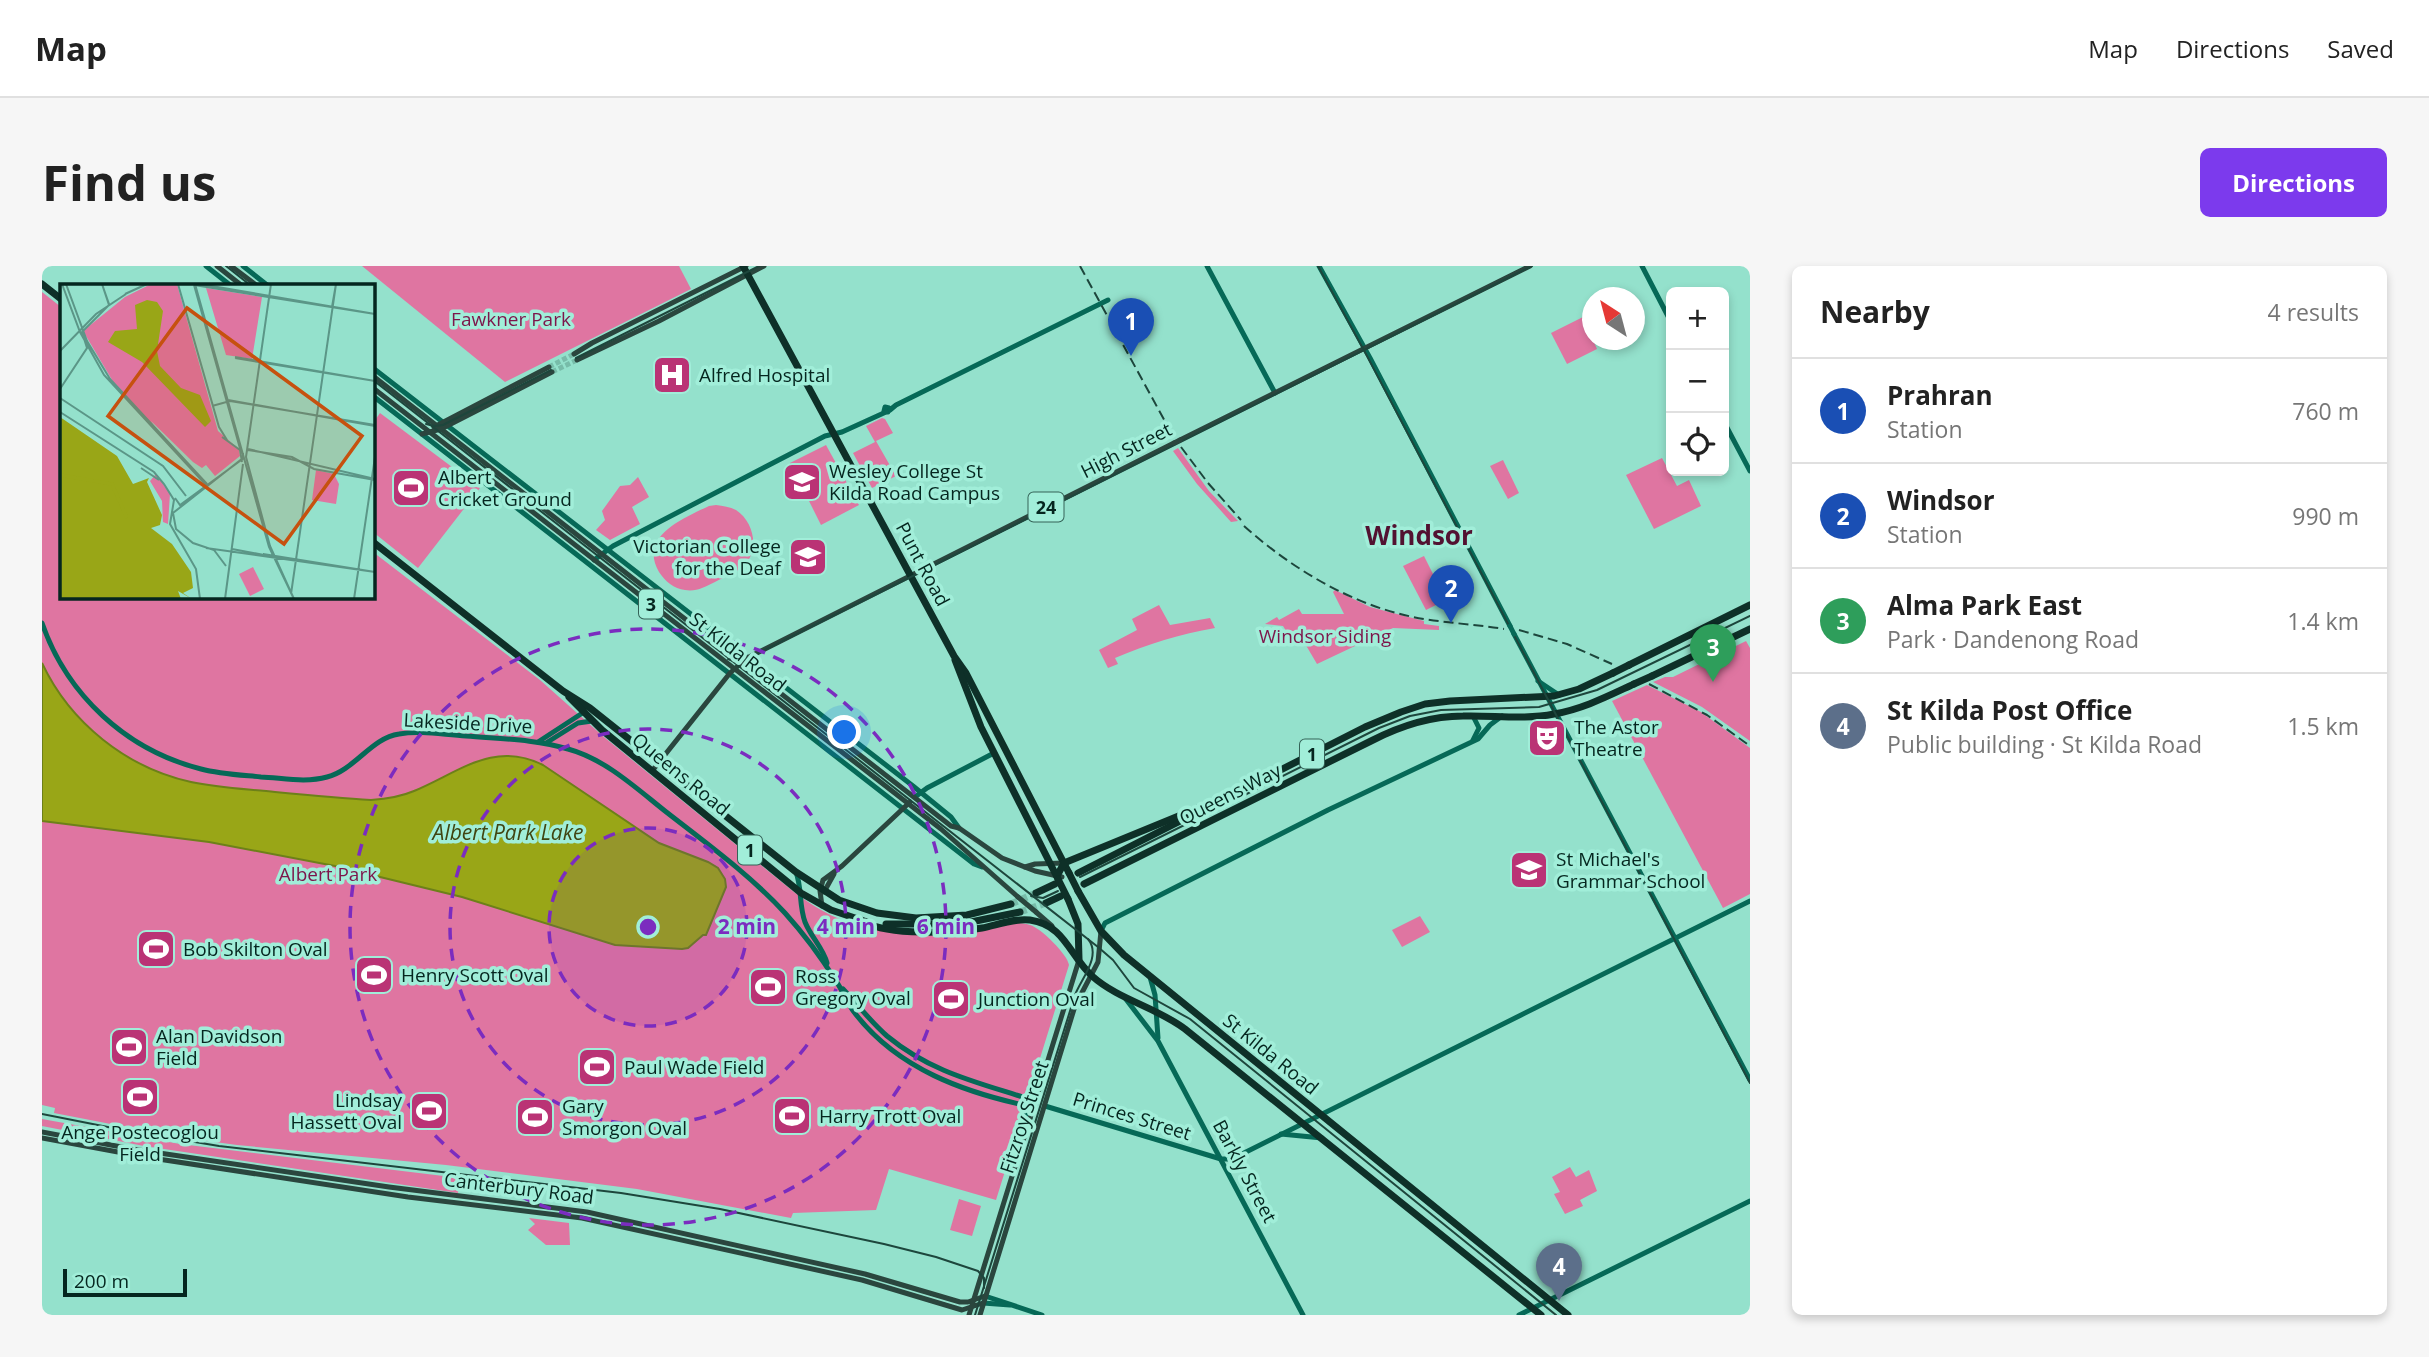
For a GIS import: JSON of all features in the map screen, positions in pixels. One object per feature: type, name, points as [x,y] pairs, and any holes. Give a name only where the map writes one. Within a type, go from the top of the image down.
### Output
[{"type":"highway","name":"Punt Road","points":[[745,268],[954,656],[976,716],[994,754],[1060,878],[1064,897],[1079,927],[1079,960]]},
{"type":"highway","points":[[42,284],[60,298]]},
{"type":"highway","name":"Queens Road","points":[[374,543],[587,711],[822,890],[863,910],[916,918],[967,915],[1011,904]]},
{"type":"highway","name":"1","points":[[1547,697],[1579,689],[1750,606]]},
{"type":"highway","name":"1","points":[[1556,714],[1591,703],[1750,629]]},
{"type":"highway","name":"Punt Road","points":[[954,656],[966,673],[1064,863],[1060,878]]},
{"type":"highway","name":"Queens Way","points":[[1078,873],[1375,722],[1411,708],[1450,701],[1547,697]]},
{"type":"highway","name":"Queens Road","points":[[587,711],[592,721],[652,771],[802,893],[822,906],[865,922],[946,925],[978,922],[1020,912]]},
{"type":"highway","name":"Queens Way","points":[[1084,884],[1391,731],[1432,719],[1556,714]]},
{"type":"highway","points":[[994,754],[1004,748]]},
{"type":"highway","points":[[668,784],[674,777]]},
{"type":"highway","points":[[1036,894],[1060,878],[1064,863],[1187,811],[1224,799]]},
{"type":"highway","name":"Punt Road","points":[[1060,878],[1073,882]]},
{"type":"highway","name":"St Kilda Road","points":[[1073,882],[1101,930],[1118,950],[1568,1315]]},
{"type":"highway","points":[[1046,903],[1064,897]]},
{"type":"highway","points":[[865,922],[899,930],[931,932],[973,929],[1025,920],[1056,930]]},
{"type":"highway","name":"St Kilda Road","points":[[1056,930],[1091,975],[1125,998],[1155,1010],[1185,1029],[1541,1315]]},
{"type":"main road","points":[[217,266],[240,284]]},
{"type":"main road","points":[[232,266],[255,284]]},
{"type":"main road","points":[[745,268],[659,321],[576,357],[592,343],[745,268],[764,266]]},
{"type":"main road","name":"High Street","points":[[735,667],[747,658],[1518,269],[1530,266]]},
{"type":"main road","points":[[655,313],[659,321]]},
{"type":"main road","points":[[422,434],[430,433],[440,425],[551,369],[448,426],[440,425]]},
{"type":"main road","name":"St Kilda Road","points":[[374,377],[604,552],[735,667]]},
{"type":"main road","name":"St Kilda Road","points":[[374,389],[735,667],[918,795],[951,826],[959,828],[996,855],[1060,878]]},
{"type":"main road","name":"24","points":[[652,771],[735,667]]},
{"type":"main road","points":[[839,738],[848,736]]},
{"type":"main road","points":[[822,906],[823,880],[834,874],[918,795]]},
{"type":"main road","points":[[1025,867],[1064,863]]},
{"type":"main road","name":"St Kilda Road","points":[[982,867],[1056,930]]},
{"type":"main road","name":"Fitzroy Street","points":[[980,1315],[1076,1006],[1098,959],[1101,930]]},
{"type":"main road","name":"Fitzroy Street","points":[[970,1312],[1079,960]]},
{"type":"main road","name":"Lakeside Drive","points":[[1034,1104],[1045,1106]]},
{"type":"main road","name":"Canterbury Road","points":[[42,1132],[132,1149],[389,1187],[581,1211],[865,1274],[960,1302],[984,1300]]},
{"type":"main road","name":"Canterbury Road","points":[[42,1138],[145,1157],[425,1199],[582,1217],[862,1280],[970,1312]]},
{"type":"main road","points":[[970,1312],[984,1300]]},
{"type":"street","points":[[206,266],[229,284]]},
{"type":"street","points":[[243,266],[266,284]]},
{"type":"street","points":[[1207,266],[1275,393]]},
{"type":"street","points":[[1319,266],[1750,1080]]},
{"type":"street","points":[[1642,266],[1666,312]]},
{"type":"street","points":[[594,560],[604,552],[795,451],[842,432],[1108,300]]},
{"type":"street","name":"St Kilda Road","points":[[374,369],[440,425]]},
{"type":"street","name":"St Kilda Road","points":[[374,397],[735,667],[974,864],[982,867]]},
{"type":"street","name":"St Kilda Road","points":[[448,426],[523,489]]},
{"type":"street","points":[[1729,431],[1750,471]]},
{"type":"street","name":"St Kilda Road","points":[[604,552],[848,736],[918,795]]},
{"type":"street","name":"Lakeside Drive","points":[[42,623],[51,648],[71,680],[106,720],[150,749],[200,769],[306,780],[334,775],[384,740],[398,734],[415,732],[546,743],[587,756],[611,770],[746,875],[786,914],[829,970],[855,1013],[888,1048],[912,1065],[943,1080],[1020,1104],[1034,1104]]},
{"type":"street","points":[[1538,681],[1559,695]]},
{"type":"street","points":[[538,742],[587,711]]},
{"type":"street","points":[[1473,716],[1479,730],[1473,740]]},
{"type":"street","points":[[1101,930],[1105,923],[1481,737],[1491,724],[1502,716]]},
{"type":"street","points":[[546,743],[578,723],[592,721]]},
{"type":"street","points":[[565,731],[567,748]]},
{"type":"street","points":[[918,795],[994,754]]},
{"type":"street","points":[[796,872],[806,923],[825,956],[829,970]]},
{"type":"street","points":[[1221,1159],[1235,1158],[1750,901]]},
{"type":"street","name":"Barkly Street","points":[[1150,977],[1155,995],[1158,1041]]},
{"type":"street","name":"Lakeside Drive","points":[[838,984],[872,1022],[922,1060],[953,1076],[1034,1104]]},
{"type":"street","name":"Barkly Street","points":[[1125,998],[1158,1041],[1303,1315]]},
{"type":"street","points":[[888,1048],[894,1041]]},
{"type":"street","points":[[1020,1104],[1030,1118]]},
{"type":"street","name":"Princes Street","points":[[1045,1106],[1221,1159]]},
{"type":"street","points":[[1281,1134],[1322,1138]]},
{"type":"street","points":[[1519,1315],[1750,1201]]},
{"type":"street","points":[[984,1300],[1042,1315]]},
{"type":"green space","name":"Fawkner Park","points":[[362,266],[679,266],[691,289],[505,382]]},
{"type":"green space","name":"Albert Park","points":[[42,292],[60,306],[60,598],[374,598],[374,553],[540,680],[604,737],[809,903],[855,925],[880,930],[928,932],[1017,923],[1030,925],[1047,936],[1069,965],[996,1200],[889,1169],[876,1210],[793,1213],[791,1218],[637,1189],[446,1165],[178,1137],[54,1113],[55,1108],[42,1105]]},
{"type":"green space","points":[[1582,318],[1582,350],[1595,350],[1567,364],[1551,333]]},
{"type":"green space","points":[[380,413],[480,488],[418,568],[374,533],[374,422]]},
{"type":"green space","points":[[882,418],[893,433],[876,441],[896,476],[872,488],[853,453],[875,442],[866,426]]},
{"type":"green space","points":[[826,445],[859,505],[821,525],[790,463]]},
{"type":"green space","points":[[1178,448],[1209,491],[1238,521],[1231,522],[1197,484],[1173,451]]},
{"type":"green space","points":[[1662,458],[1666,465],[1666,476],[1672,476],[1677,486],[1689,480],[1701,506],[1654,529],[1626,475]]},
{"type":"green space","points":[[1503,460],[1519,493],[1508,499],[1490,466]]},
{"type":"green space","points":[[638,477],[649,497],[632,507],[640,524],[610,540],[596,530],[605,520],[602,511],[620,486],[630,485]]},
{"type":"green space","points":[[716,505],[736,510],[747,521],[753,542],[751,556],[736,571],[704,587],[697,590],[677,588],[659,572],[654,559],[654,548],[659,538],[677,523]]},
{"type":"green space","points":[[1424,556],[1446,600],[1426,610],[1403,566]]},
{"type":"green space","name":"Windsor Siding","points":[[1335,590],[1370,607],[1439,626],[1439,630],[1393,628],[1317,664],[1297,630],[1288,634],[1283,626],[1265,624],[1299,609],[1302,614],[1344,614],[1333,592]]},
{"type":"green space","points":[[1159,605],[1170,625],[1210,618],[1215,628],[1140,648],[1115,658],[1118,664],[1108,668],[1099,650],[1137,630],[1132,619]]},
{"type":"green space","points":[[1746,641],[1750,648],[1750,741],[1702,707],[1653,682],[1673,677]]},
{"type":"green space","points":[[1647,685],[1701,712],[1750,748],[1750,894],[1723,908],[1612,701]]},
{"type":"green space","points":[[1420,916],[1430,932],[1402,947],[1392,930]]},
{"type":"green space","points":[[42,1119],[180,1144],[460,1178],[458,1193],[144,1146],[42,1126]]},
{"type":"green space","points":[[1570,1167],[1576,1177],[1589,1170],[1597,1191],[1580,1200],[1583,1206],[1565,1214],[1554,1194],[1560,1192],[1552,1177]]},
{"type":"green space","points":[[959,1199],[981,1206],[972,1236],[950,1230]]},
{"type":"green space","points":[[529,1218],[569,1223],[570,1245],[546,1245],[528,1230],[535,1224]]},
{"type":"water","name":"Albert Park Lake","points":[[42,663],[68,705],[103,740],[123,754],[167,775],[222,787],[371,800],[409,793],[461,768],[492,757],[525,758],[543,765],[659,843],[718,868],[725,879],[726,887],[706,935],[688,948],[615,945],[462,897],[335,866],[209,842],[42,821]]},
{"type":"tunnel","points":[[549,367],[574,354]]},
{"type":"tunnel","points":[[552,372],[577,360]]},
{"type":"tunnel","points":[[1011,904],[1036,893]]},
{"type":"tunnel","points":[[1020,912],[1046,903]]},
{"type":"tram line","points":[[226,266],[249,284]]},
{"type":"tram line","points":[[576,358],[759,266]]},
{"type":"tram line","points":[[1318,266],[1750,1083]]},
{"type":"tram line","points":[[728,659],[736,662],[745,660],[1532,266]]},
{"type":"tram line","points":[[426,424],[443,425],[551,370]]},
{"type":"tram line","points":[[374,381],[1098,947],[1113,960],[1134,988],[1190,1019],[1556,1315]]},
{"type":"tram line","points":[[1080,877],[1379,728],[1410,716],[1441,710],[1539,707],[1597,690],[1750,616]]},
{"type":"tram line","points":[[1031,896],[1043,898],[1058,891]]},
{"type":"tram line","points":[[975,1315],[1075,995],[1092,960],[1092,946],[1088,939]]},
{"type":"tram line","points":[[42,1114],[219,1146],[621,1193],[720,1209],[936,1257],[978,1271],[984,1278],[984,1288]]},
{"type":"railway","points":[[1080,266],[1173,436]]},
{"type":"railway","points":[[1181,447],[1241,520]]},
{"type":"railway","points":[[1244,526],[1281,556],[1344,594],[1413,617],[1504,629]]},
{"type":"railway","points":[[1519,630],[1567,644],[1612,664]]},
{"type":"railway","points":[[1649,684],[1707,715],[1750,746]]},
{"type":"place","name":"Prahran","points":[[1131,356]]},
{"type":"place","name":"Alfred Hospital","points":[[672,375]]},
{"type":"place","name":"Wesley College St Kilda Road Campus","points":[[802,482]]},
{"type":"place","name":"Albert Cricket Ground","points":[[411,488]]},
{"type":"place","name":"Victorian College for the Deaf","points":[[808,557]]},
{"type":"place","name":"Windsor","points":[[1451,623]]},
{"type":"place","name":"Alma Park East","points":[[1713,682]]},
{"type":"place","name":"The Astor Theatre","points":[[1547,738]]},
{"type":"place","name":"St Michael's Grammar School","points":[[1529,870]]},
{"type":"place","name":"Bob Skilton Oval","points":[[156,949]]},
{"type":"place","name":"Henry Scott Oval","points":[[374,975]]},
{"type":"place","name":"Ross Gregory Oval","points":[[768,987]]},
{"type":"place","name":"Junction Oval","points":[[951,999]]},
{"type":"place","name":"Alan Davidson Field","points":[[129,1047]]},
{"type":"place","name":"Paul Wade Field","points":[[597,1067]]},
{"type":"place","name":"Ange Postecoglou Field","points":[[140,1097]]},
{"type":"place","name":"Lindsay Hassett Oval","points":[[429,1111]]},
{"type":"place","name":"Harry Trott Oval","points":[[792,1116]]},
{"type":"place","name":"Gary Smorgon Oval","points":[[535,1117]]},
{"type":"place","name":"St Kilda Post Office","points":[[1559,1301]]},
{"type":"district","name":"Windsor","points":[[1419,535]]}]
